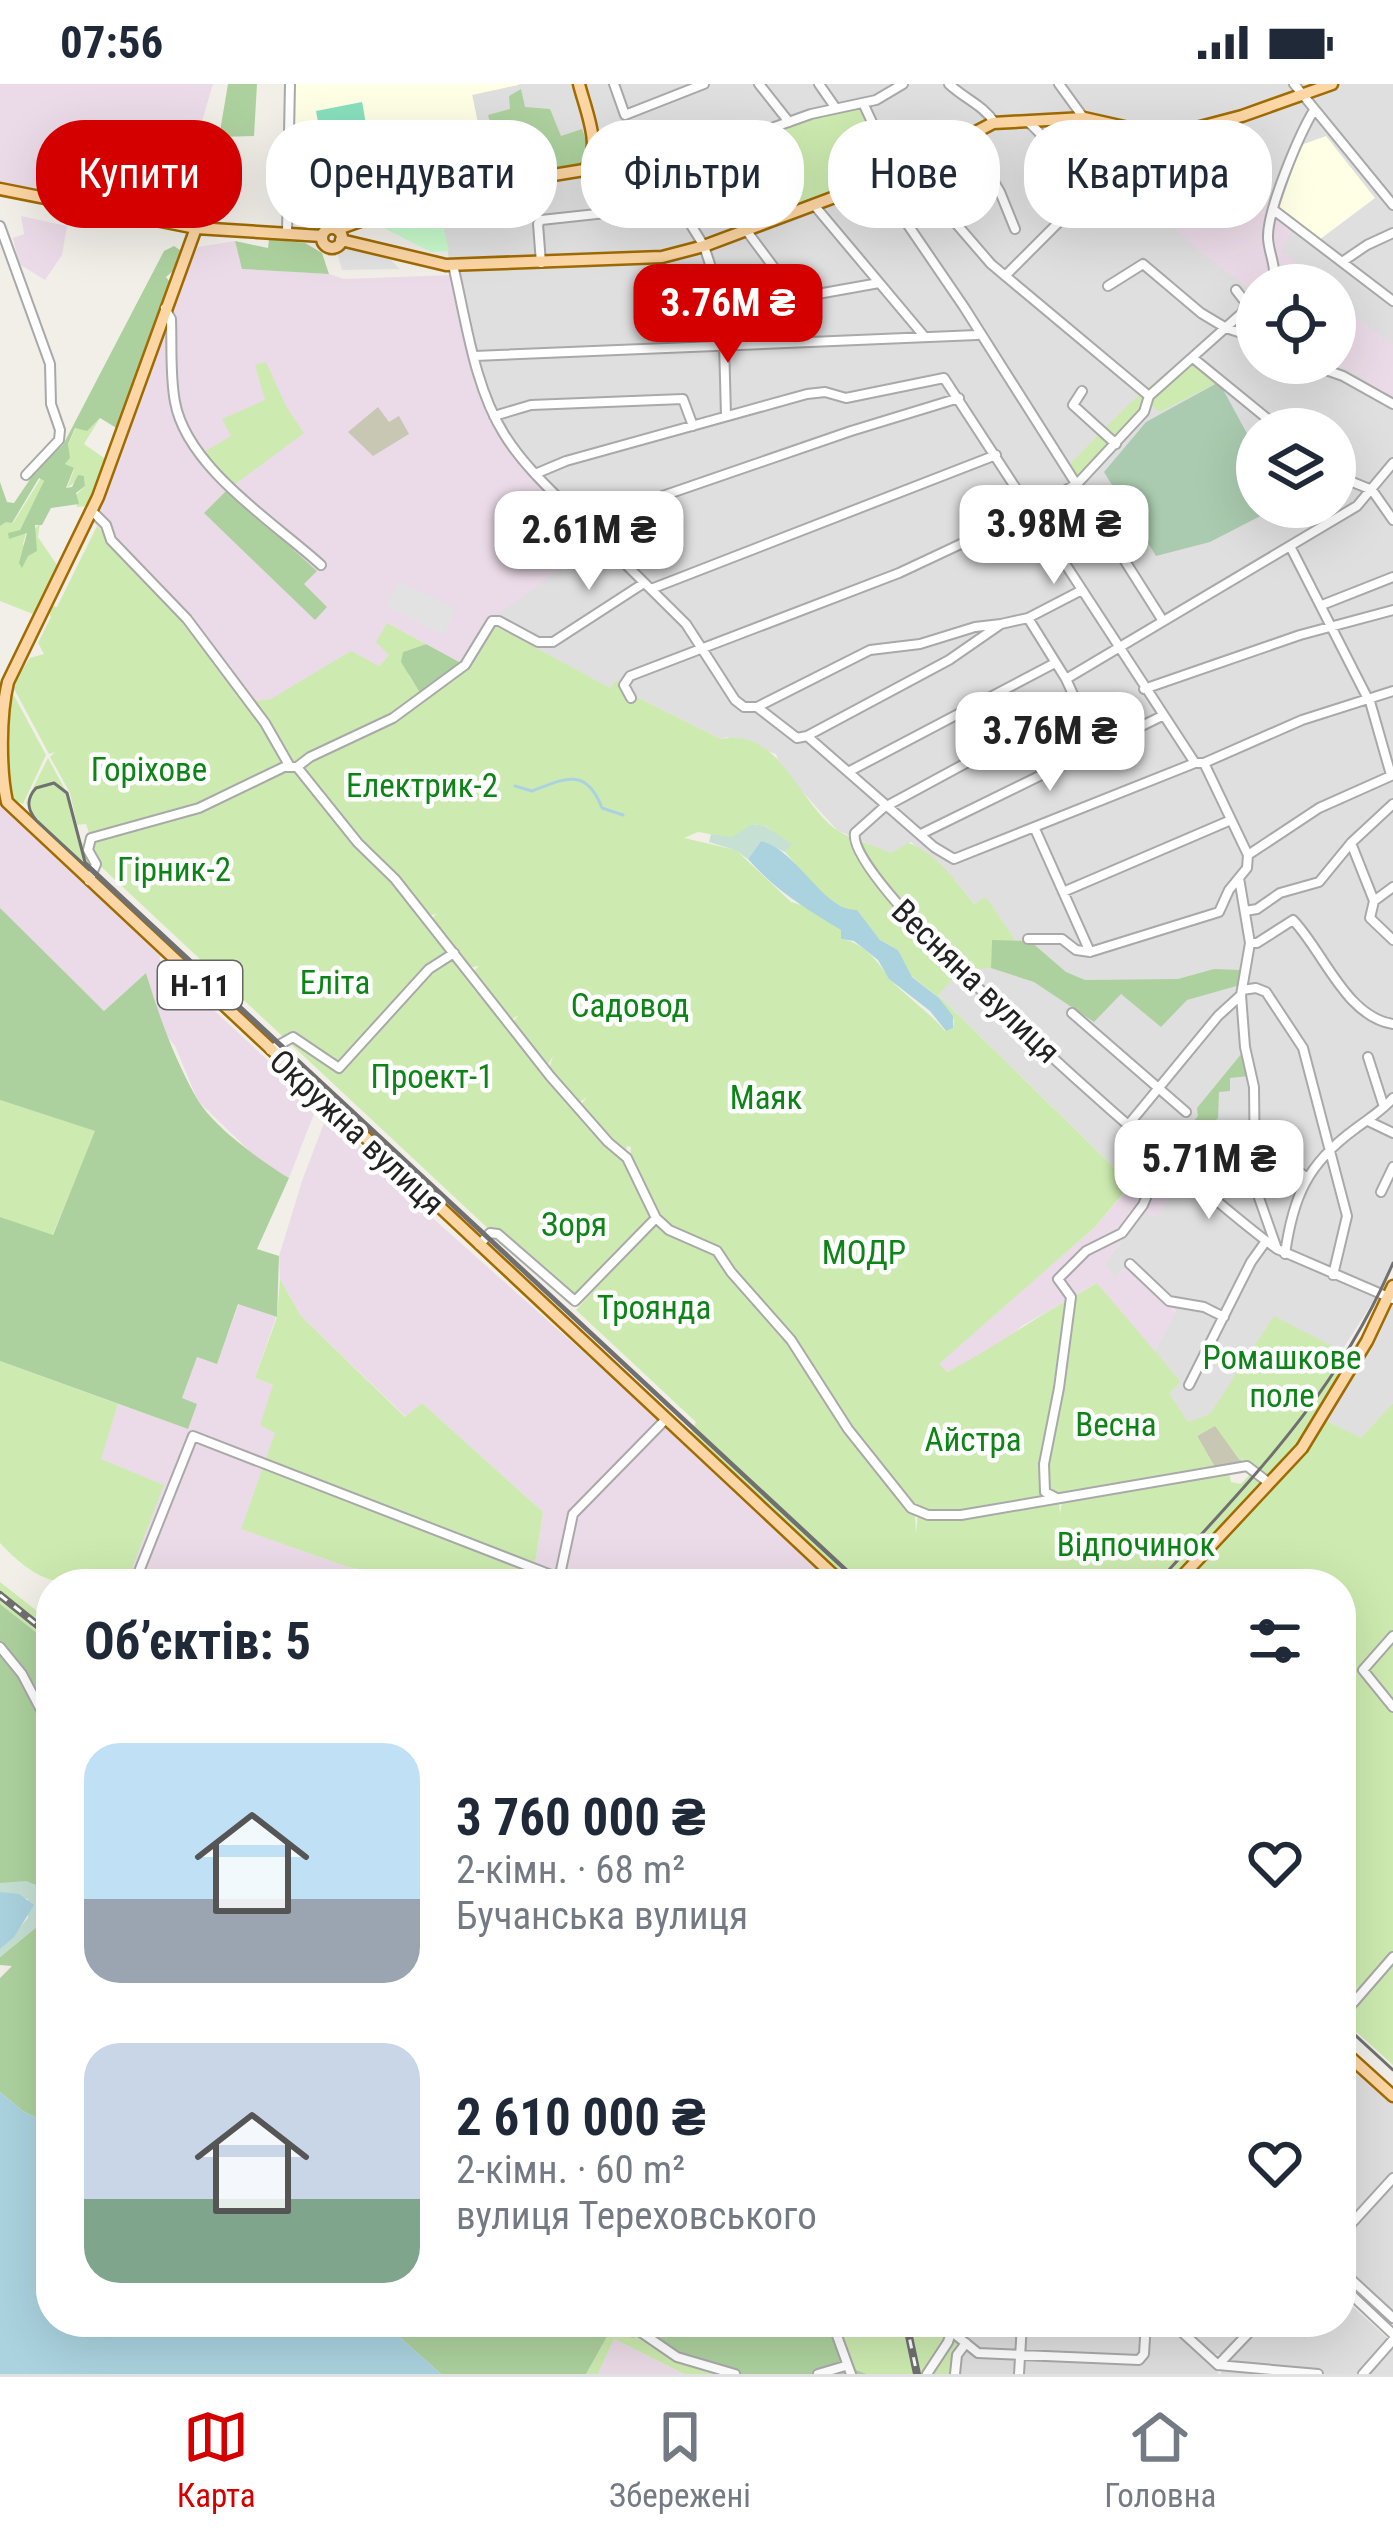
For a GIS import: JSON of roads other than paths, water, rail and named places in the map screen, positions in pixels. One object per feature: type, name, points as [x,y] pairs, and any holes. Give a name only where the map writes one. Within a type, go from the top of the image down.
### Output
[{"type":"main road","points":[[579,84],[588,120]]},
{"type":"main road","points":[[1221,120],[1298,90],[1332,84]]},
{"type":"main road","points":[[1000,122],[1095,120]]},
{"type":"main road","points":[[339,235],[436,194],[581,171]]},
{"type":"main road","points":[[0,189],[36,196]]},
{"type":"main road","points":[[196,228],[322,236],[328,228],[453,266],[541,263],[662,256],[704,246],[828,200]]},
{"type":"main road","name":"Окружна вулиця","points":[[196,228],[92,510],[8,682],[1,766],[7,802],[828,1569]]},
{"type":"main road","points":[[1189,1569],[1270,1484],[1323,1419],[1391,1294]]},
{"type":"main road","points":[[1356,2063],[1393,2096]]},
{"type":"street","points":[[287,233],[290,84]]},
{"type":"street","points":[[614,84],[625,116],[704,84]]},
{"type":"street","points":[[758,84],[788,120]]},
{"type":"street","points":[[819,84],[836,108]]},
{"type":"street","points":[[797,120],[863,104],[904,84]]},
{"type":"street","points":[[950,84],[993,120]]},
{"type":"street","points":[[1058,84],[1084,118]]},
{"type":"street","points":[[1298,90],[1393,205]]},
{"type":"street","points":[[863,104],[871,120]]},
{"type":"street","points":[[1274,264],[1268,238],[1281,183],[1314,110]]},
{"type":"street","points":[[1000,192],[1015,229]]},
{"type":"street","points":[[814,205],[925,336]]},
{"type":"street","points":[[1275,212],[1393,301]]},
{"type":"street","points":[[541,263],[541,220],[581,216]]},
{"type":"street","points":[[0,226],[50,364],[50,404],[60,430],[58,440],[26,475]]},
{"type":"street","points":[[693,228],[723,304],[725,416]]},
{"type":"street","points":[[909,228],[1163,621]]},
{"type":"street","points":[[958,228],[1005,276],[1150,396]]},
{"type":"street","points":[[1005,276],[1053,228]]},
{"type":"street","points":[[746,230],[781,277]]},
{"type":"street","points":[[1342,262],[1366,244],[1393,233]]},
{"type":"street","points":[[1108,286],[1143,264],[1201,313],[1236,331]]},
{"type":"street","points":[[453,266],[475,356],[505,437],[535,474],[686,624],[735,700],[744,706],[757,707],[870,650],[920,644],[975,627],[1028,619],[1082,590]]},
{"type":"street","points":[[812,295],[879,283]]},
{"type":"street","points":[[164,308],[171,319],[175,405],[181,422],[230,488],[321,565]]},
{"type":"street","points":[[631,698],[624,687],[630,676],[899,573],[1033,510],[1078,483],[1144,412],[1150,396],[1236,317]]},
{"type":"street","points":[[475,356],[979,334]]},
{"type":"street","points":[[1193,358],[1254,408]]},
{"type":"street","points":[[535,474],[554,464],[815,392],[846,398],[942,377],[1033,510],[1144,689],[1199,763],[1248,855],[1249,864],[1216,914],[1090,952],[1076,950],[1062,939],[1028,939]]},
{"type":"street","points":[[1356,383],[1393,404]]},
{"type":"street","points":[[1082,392],[1073,405],[1116,444]]},
{"type":"street","points":[[584,523],[851,430],[959,398]]},
{"type":"street","points":[[494,416],[531,405],[683,399],[693,426]]},
{"type":"street","points":[[89,881],[96,864],[88,850],[91,838],[199,808],[393,718],[465,665],[494,620],[538,642],[559,640],[647,586],[996,455]]},
{"type":"street","points":[[1066,679],[1292,548],[1360,503],[1393,463]]},
{"type":"street","points":[[1356,484],[1372,490],[1393,520]]},
{"type":"street","points":[[92,510],[106,525],[111,540],[187,619],[293,766],[454,953],[561,1089],[627,1157],[656,1218],[669,1230],[717,1251],[791,1340],[848,1429],[911,1508],[928,1515],[962,1515],[1247,1466],[1270,1484]]},
{"type":"street","points":[[1248,855],[1319,808],[1392,775],[1368,698],[1292,548]]},
{"type":"street","points":[[1322,605],[1393,577]]},
{"type":"street","points":[[1144,689],[1300,635],[1393,610]]},
{"type":"street","points":[[889,806],[1070,710],[1077,700],[1028,619]]},
{"type":"street","points":[[757,707],[797,738],[807,736],[949,661],[1001,624]]},
{"type":"street","points":[[848,772],[1055,663]]},
{"type":"street","points":[[807,736],[954,859],[1302,720],[1393,691]]},
{"type":"street","points":[[921,834],[1162,716]]},
{"type":"street","points":[[1245,911],[1257,909],[1280,893],[1315,884],[1393,804]]},
{"type":"street","name":"Весняна вулиця","points":[[889,806],[852,839],[862,861],[890,899],[1050,1055],[1266,1241],[1333,1275],[1391,1294]]},
{"type":"street","points":[[1063,892],[1231,820]]},
{"type":"street","points":[[1035,829],[1090,952]]},
{"type":"street","points":[[1351,843],[1374,901],[1370,918],[1393,940]]},
{"type":"street","points":[[1239,878],[1250,943],[1242,993],[1254,1087],[1257,1192],[1281,1251]]},
{"type":"street","points":[[1374,901],[1393,887]]},
{"type":"street","points":[[1250,943],[1293,920],[1353,1000],[1393,1024]]},
{"type":"street","points":[[270,1051],[293,1036],[339,1068],[429,969],[454,953]]},
{"type":"street","points":[[1129,1124],[1217,1016],[1242,993],[1256,988],[1266,992],[1300,1041],[1347,1216],[1333,1275]]},
{"type":"street","points":[[1072,1013],[1186,1112]]},
{"type":"street","points":[[1368,1057],[1384,1108]]},
{"type":"street","points":[[1281,1251],[1306,1177],[1328,1152],[1393,1098]]},
{"type":"street","points":[[1367,1121],[1393,1133]]},
{"type":"street","points":[[1279,1144],[1288,1143],[1290,1165],[1306,1177]]},
{"type":"street","points":[[1056,1498],[1046,1492],[1044,1464],[1071,1297],[1058,1279],[1086,1251],[1122,1233],[1168,1159]]},
{"type":"street","points":[[1209,1194],[1244,1165],[1255,1164]]},
{"type":"street","points":[[1381,1192],[1393,1166]]},
{"type":"street","points":[[479,1245],[490,1233],[498,1234],[575,1300],[656,1218]]},
{"type":"street","points":[[1189,1385],[1266,1241]]},
{"type":"street","points":[[1130,1264],[1169,1300],[1204,1307],[1224,1317]]},
{"type":"street","points":[[562,1569],[573,1514],[666,1419]]},
{"type":"street","points":[[140,1569],[193,1436],[529,1569]]},
{"type":"street","points":[[1392,1640],[1364,1670],[1393,1707]]},
{"type":"street","points":[[0,1647],[36,1701]]},
{"type":"street","points":[[1356,2000],[1393,1958]]},
{"type":"street","points":[[1356,2218],[1393,2177]]},
{"type":"street","points":[[1356,2284],[1393,2318]]},
{"type":"street","points":[[1356,2300],[1393,2337],[1363,2374]]},
{"type":"street","points":[[648,2337],[677,2357],[735,2374]]},
{"type":"street","points":[[818,2374],[848,2370],[837,2337]]},
{"type":"street","points":[[927,2374],[947,2337]]},
{"type":"street","points":[[958,2337],[963,2347],[978,2354],[1138,2360],[1144,2354],[1145,2337]]},
{"type":"street","points":[[1019,2374],[1022,2337]]},
{"type":"street","points":[[1186,2337],[1218,2370],[1318,2374]]},
{"type":"street","points":[[1218,2370],[1246,2337]]},
{"type":"street","points":[[955,2374],[963,2347]]},
{"type":"water","points":[[761,841],[787,856],[833,901],[857,910],[880,940],[898,950],[912,977],[939,998],[953,1016],[953,1028],[946,1031],[930,1011],[889,979],[878,960],[854,941],[841,939],[841,930],[758,870],[748,859]]},
{"type":"water","points":[[0,1892],[19,1894],[34,1905],[14,1937],[0,1949]]},
{"type":"water","points":[[0,2092],[36,2118],[36,2337],[400,2337],[441,2374],[0,2374]]},
{"type":"waterway","points":[[515,786],[532,791],[564,780],[581,781],[602,808],[623,815]]},
{"type":"tram line","points":[[844,1569],[36,820],[29,804],[36,788],[54,783],[67,793],[85,862],[846,1569]]},
{"type":"tram line","points":[[1170,1569],[1318,1396],[1393,1263]]},
{"type":"tram line","points":[[1356,2036],[1393,2070]]},
{"type":"railway","points":[[0,1595],[36,1624]]},
{"type":"railway","points":[[909,2337],[917,2374]]},
{"type":"park label","name":"Горіхове","points":[[149,769]]},
{"type":"park label","name":"Електрик-2","points":[[422,785]]},
{"type":"park label","name":"Гірник-2","points":[[174,869]]},
{"type":"park label","name":"Еліта","points":[[335,982]]},
{"type":"park label","name":"Садовод","points":[[630,1005]]},
{"type":"park label","name":"Проект-1","points":[[432,1076]]},
{"type":"park label","name":"Маяк","points":[[766,1097]]},
{"type":"park label","name":"Зоря","points":[[574,1224]]},
{"type":"park label","name":"МОДР","points":[[864,1252]]},
{"type":"park label","name":"Троянда","points":[[654,1307]]},
{"type":"park label","name":"Ромашкове поле","points":[[1282,1376]]},
{"type":"park label","name":"Весна","points":[[1116,1424]]},
{"type":"park label","name":"Айстра","points":[[973,1439]]},
{"type":"park label","name":"Відпочинок","points":[[1136,1544]]}]
